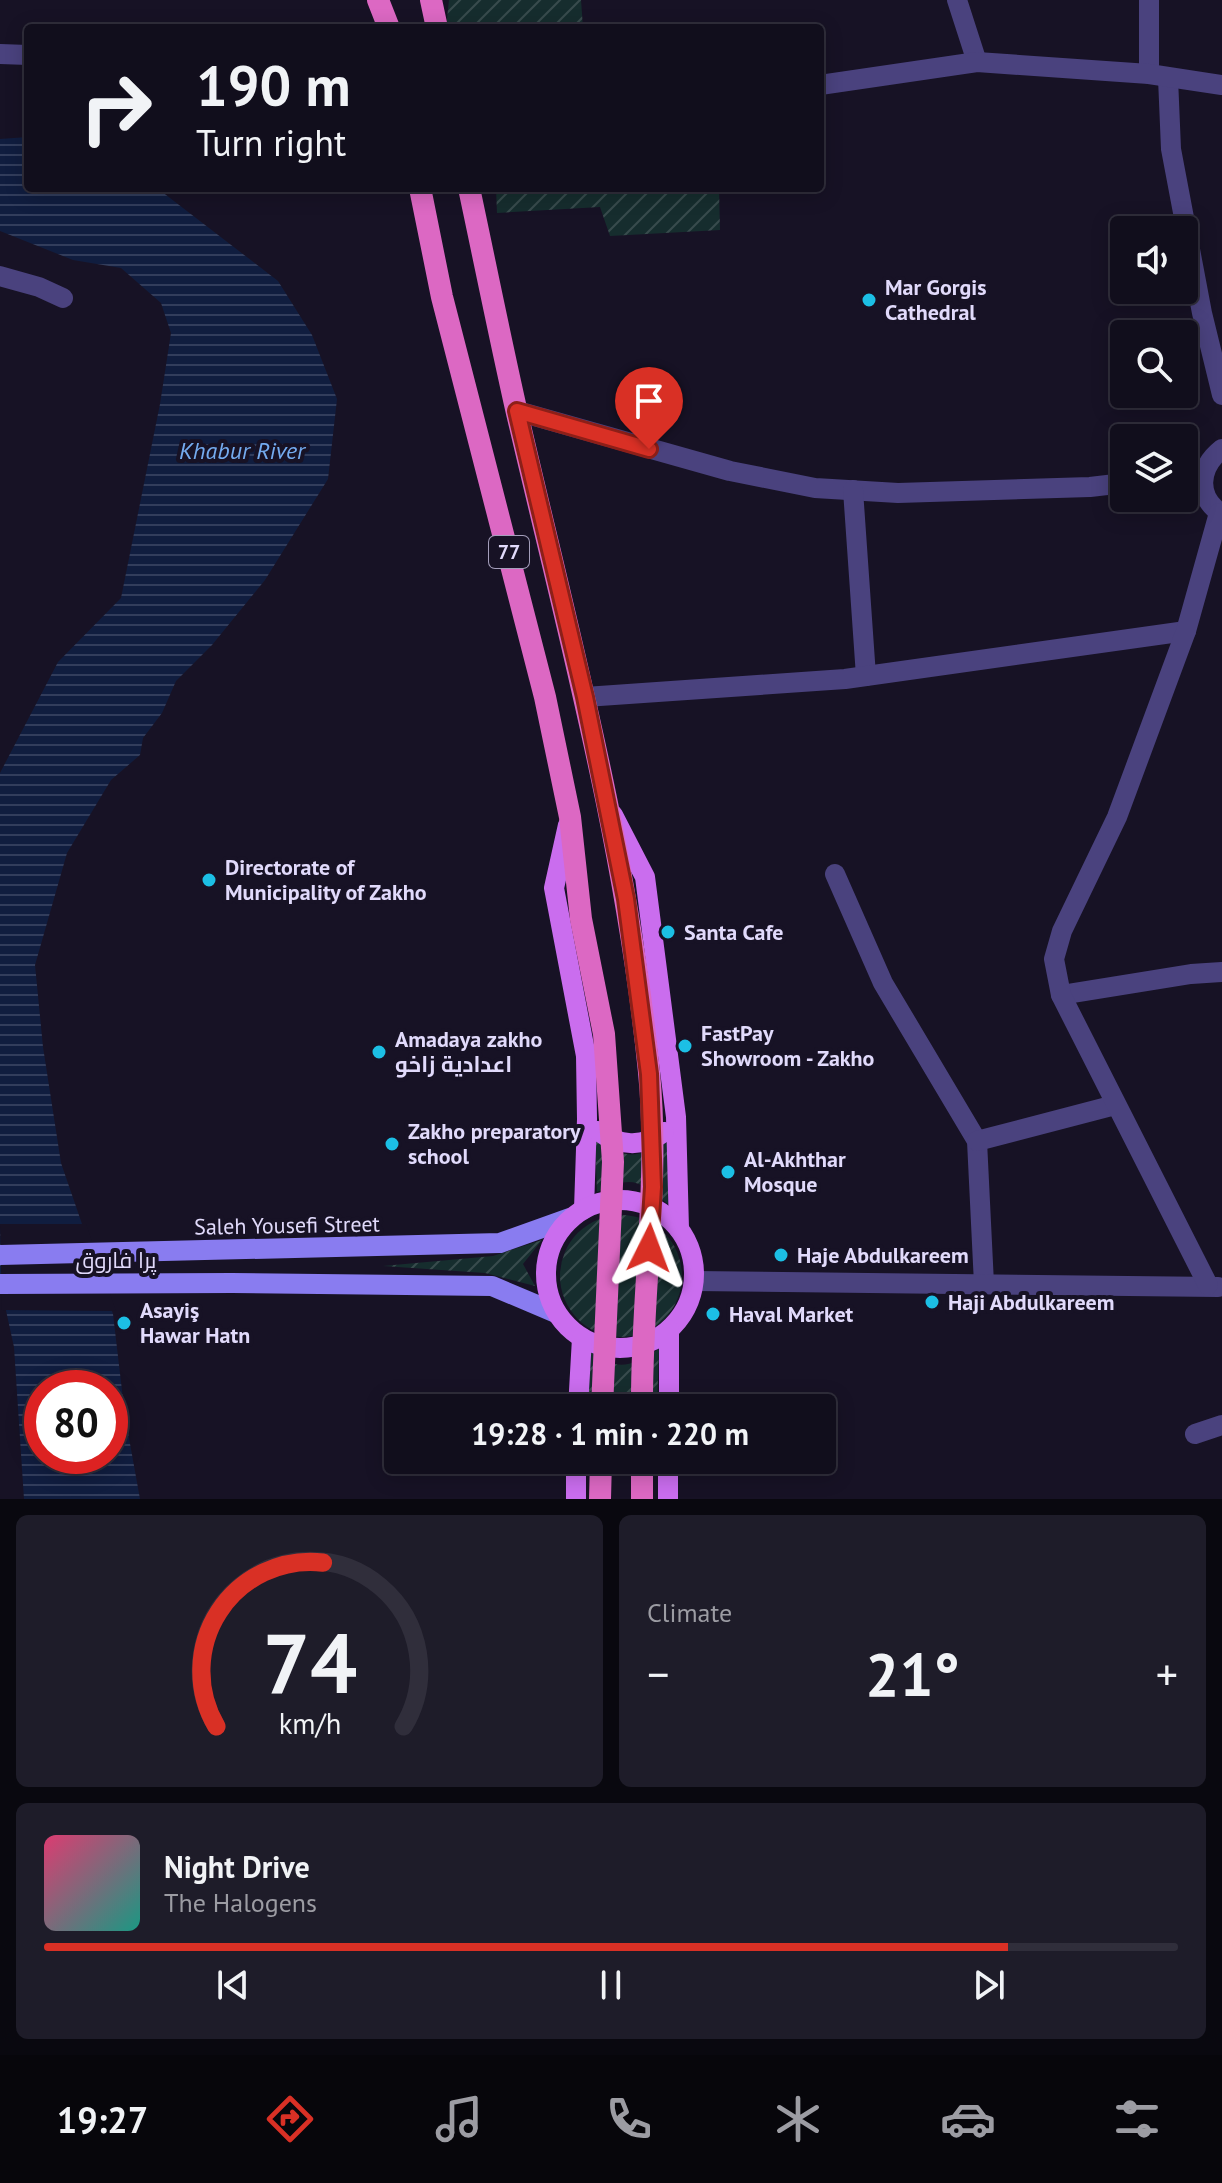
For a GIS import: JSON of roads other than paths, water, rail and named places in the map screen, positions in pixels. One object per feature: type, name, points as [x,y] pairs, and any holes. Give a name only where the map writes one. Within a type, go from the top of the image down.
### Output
[{"type":"highway","points":[[378,0],[388,24]]},
{"type":"highway","points":[[386,0],[389,24]]},
{"type":"highway","points":[[431,0],[437,24]]},
{"type":"highway","points":[[438,24],[440,0]]},
{"type":"highway","name":"77","points":[[421,192],[442,297],[545,697],[570,817],[581,919],[604,1034],[613,1162],[603,1394]]},
{"type":"highway","name":"77","points":[[470,192],[517,411],[585,697],[626,899],[649,1074],[652,1142],[653,1187],[642,1394]]},
{"type":"highway","points":[[600,1499],[601,1474]]},
{"type":"highway","points":[[642,1474],[642,1499]]},
{"type":"main road","points":[[606,803],[645,877],[676,1117],[679,1229],[691,1254],[694,1281],[686,1308],[669,1330],[653,1340],[627,1348],[599,1346],[582,1338],[567,1327],[556,1313],[545,1281],[546,1263],[558,1232],[577,1213],[618,1199],[635,1201],[651,1206],[679,1229]]},
{"type":"main road","points":[[570,817],[554,888],[586,1056],[587,1119],[577,1213]]},
{"type":"main road","points":[[587,1119],[606,1137],[632,1144],[658,1137],[676,1117]]},
{"type":"main road","name":"Saleh Yousefi Street","points":[[0,1255],[500,1243],[577,1213]]},
{"type":"main road","name":"پرا فاروق","points":[[0,1284],[492,1286],[556,1313]]},
{"type":"main road","points":[[669,1330],[669,1394]]},
{"type":"main road","points":[[579,1394],[582,1338]]},
{"type":"main road","points":[[576,1474],[576,1499]]},
{"type":"main road","points":[[668,1474],[668,1499]]},
{"type":"street","points":[[957,0],[977,62]]},
{"type":"street","points":[[1149,0],[1171,149],[1202,313],[1222,395]]},
{"type":"street","points":[[0,54],[24,55]]},
{"type":"street","points":[[824,84],[977,62],[1159,76],[1222,85]]},
{"type":"street","points":[[0,276],[63,298]]},
{"type":"street","points":[[517,411],[730,471],[815,488],[898,493],[1110,485]]},
{"type":"street","points":[[694,1281],[1215,1286],[1115,1105],[1061,995],[1054,959],[1062,931],[1117,817],[1186,631],[1220,514],[1204,493],[1202,480],[1205,467],[1222,449]]},
{"type":"street","points":[[1198,469],[1205,467]]},
{"type":"street","points":[[853,490],[866,676]]},
{"type":"street","points":[[585,697],[866,676],[1186,631]]},
{"type":"street","points":[[835,874],[883,983],[977,1141],[984,1284]]},
{"type":"street","points":[[1061,995],[1191,974],[1222,972]]},
{"type":"street","points":[[977,1141],[1115,1105]]},
{"type":"street","points":[[1195,1434],[1222,1425]]},
{"type":"water","name":"Khabur River","points":[[24,137],[24,192],[162,192],[278,281],[312,335],[337,399],[328,479],[265,580],[212,645],[176,681],[162,713],[143,738],[140,755],[111,780],[67,853],[35,965],[43,1047],[61,1163],[113,1314],[120,1370],[24,1370],[24,1474],[128,1474],[128,1433],[140,1499],[24,1499],[14,1347],[0,1283],[0,773],[58,662],[121,598],[171,333],[161,303],[121,268],[73,260],[0,231],[0,139]]},
{"type":"place","name":"Mar Gorgis Cathedral","points":[[869,300]]},
{"type":"place","name":"Directorate of Municipality of Zakho","points":[[209,880]]},
{"type":"place","name":"Santa Cafe","points":[[668,932]]},
{"type":"place","name":"FastPay Showroom - Zakho","points":[[685,1046]]},
{"type":"place","name":"Amadaya zakho اعدادية زاخو","points":[[379,1052]]},
{"type":"place","name":"Zakho preparatory school","points":[[392,1144]]},
{"type":"place","name":"Al-Akhthar Mosque","points":[[728,1172]]},
{"type":"place","name":"Haje Abdulkareem","points":[[781,1255]]},
{"type":"place","name":"Haji Abdulkareem","points":[[932,1302]]},
{"type":"place","name":"Haval Market","points":[[713,1314]]},
{"type":"place","name":"Asayiş Hawar Hatn","points":[[124,1323]]}]
